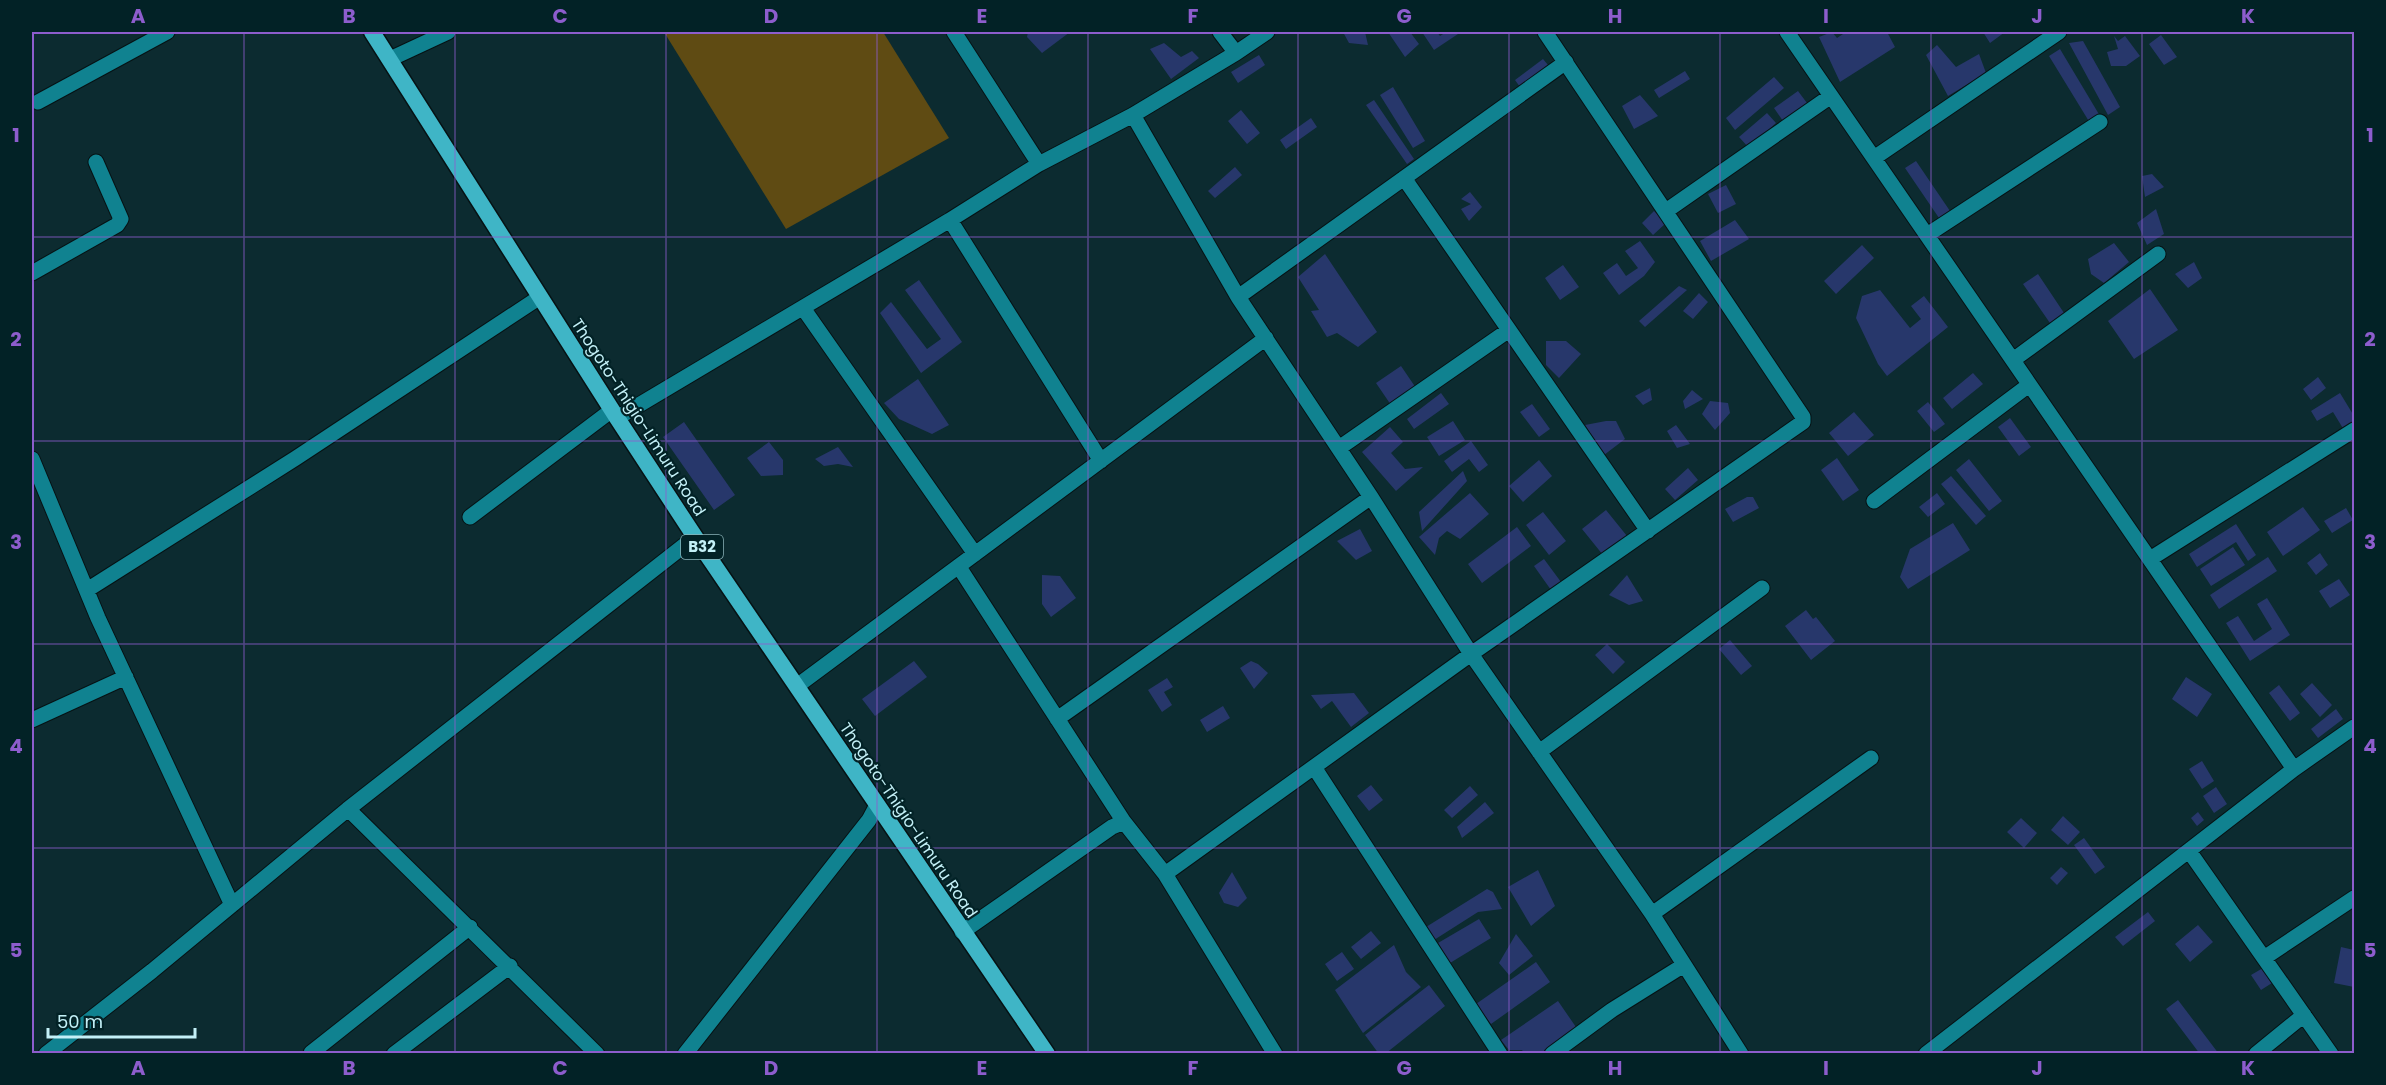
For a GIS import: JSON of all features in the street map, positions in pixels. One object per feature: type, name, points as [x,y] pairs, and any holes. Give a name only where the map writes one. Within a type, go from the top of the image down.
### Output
[{"type":"highway","name":"Thogoto-Thigio-Limuru Road","points":[[372,32],[614,414],[695,537],[962,932],[1047,1053]]},
{"type":"street","points":[[38,102],[167,32]]},
{"type":"street","points":[[390,59],[448,32]]},
{"type":"street","points":[[954,32],[1039,164]]},
{"type":"street","points":[[1220,32],[1236,53]]},
{"type":"street","points":[[470,517],[614,414],[803,308],[1039,164],[1132,115],[1268,32]]},
{"type":"street","points":[[1165,874],[1471,654],[1803,422],[1803,417],[1545,32]]},
{"type":"street","points":[[1787,32],[2294,769]]},
{"type":"street","points":[[1874,158],[2036,38],[2059,32]]},
{"type":"street","points":[[1238,297],[1566,62]]},
{"type":"street","points":[[1666,211],[1831,96]]},
{"type":"street","points":[[1132,115],[1238,297],[1371,497],[1471,654],[1652,914],[1741,1053]]},
{"type":"street","points":[[1927,235],[2100,122]]},
{"type":"street","points":[[32,273],[112,230],[121,219],[96,162]]},
{"type":"street","points":[[1404,178],[1648,531]]},
{"type":"street","points":[[950,220],[1101,461]]},
{"type":"street","points":[[2013,360],[2158,254]]},
{"type":"street","points":[[87,590],[296,458],[540,297]]},
{"type":"street","points":[[803,308],[975,554]]},
{"type":"street","points":[[1339,448],[1509,330]]},
{"type":"street","points":[[797,686],[1266,338]]},
{"type":"street","points":[[1874,501],[2030,385]]},
{"type":"street","points":[[2150,559],[2355,430]]},
{"type":"street","points":[[32,459],[126,677],[232,905]]},
{"type":"street","points":[[1058,719],[1371,497]]},
{"type":"street","points":[[46,1053],[152,971],[348,809],[695,537]]},
{"type":"street","points":[[959,567],[1124,822],[1165,874],[1275,1053]]},
{"type":"street","points":[[1539,753],[1762,588]]},
{"type":"street","points":[[32,720],[126,677]]},
{"type":"street","points":[[1926,1053],[2294,769],[2355,728]]},
{"type":"street","points":[[1652,914],[1871,758]]},
{"type":"street","points":[[1314,767],[1500,1053]]},
{"type":"street","points":[[685,1053],[869,820],[877,805]]},
{"type":"street","points":[[348,809],[597,1053]]},
{"type":"street","points":[[962,932],[1112,827],[1124,822]]},
{"type":"street","points":[[2189,851],[2331,1053]]},
{"type":"street","points":[[2264,958],[2355,898]]},
{"type":"street","points":[[311,1053],[470,927]]},
{"type":"street","points":[[1552,1053],[1612,1010],[1684,965]]},
{"type":"street","points":[[394,1053],[510,966]]},
{"type":"street","points":[[2256,1053],[2304,1015]]},
{"type":"shaded area","points":[[664,32],[883,32],[949,138],[786,229]]},
{"type":"building","points":[[1028,32],[1070,32],[1042,53],[1027,37]]},
{"type":"building","points":[[1343,32],[1365,32],[1368,45],[1349,43]]},
{"type":"building","points":[[1388,32],[1410,32],[1419,44],[1405,57]]},
{"type":"building","points":[[1422,32],[1437,32],[1440,36],[1446,32],[1461,32],[1434,50]]},
{"type":"building","points":[[1832,32],[1837,38],[1846,32],[1887,32],[1895,47],[1840,82],[1819,37]]},
{"type":"building","points":[[1983,32],[2005,32],[1990,43]]},
{"type":"building","points":[[2161,35],[2177,57],[2164,65],[2149,44]]},
{"type":"building","points":[[2114,36],[2118,41],[2125,36],[2140,56],[2126,66],[2111,66],[2107,52],[2118,49]]},
{"type":"building","points":[[2083,41],[2120,107],[2108,115],[2069,43]]},
{"type":"building","points":[[1164,43],[1181,57],[1192,51],[1199,58],[1171,79],[1150,49]]},
{"type":"building","points":[[1937,45],[1956,67],[1979,54],[1986,73],[1948,96],[1926,55]]},
{"type":"building","points":[[2060,49],[2100,116],[2090,123],[2049,56]]},
{"type":"building","points":[[1259,55],[1265,65],[1238,83],[1231,72]]},
{"type":"building","points":[[1543,59],[1548,65],[1520,87],[1515,80]]},
{"type":"building","points":[[1685,71],[1690,79],[1659,98],[1654,90]]},
{"type":"building","points":[[1774,77],[1784,88],[1735,130],[1726,118]]},
{"type":"building","points":[[1393,87],[1425,141],[1413,148],[1380,95]]},
{"type":"building","points":[[1798,91],[1807,103],[1783,121],[1774,108]]},
{"type":"building","points":[[1640,95],[1658,116],[1634,129],[1622,106]]},
{"type":"building","points":[[1374,100],[1414,159],[1407,164],[1366,105]]},
{"type":"building","points":[[1241,110],[1260,133],[1247,144],[1228,121]]},
{"type":"building","points":[[1767,113],[1776,123],[1749,148],[1739,137]]},
{"type":"building","points":[[1311,118],[1317,127],[1286,149],[1280,140]]},
{"type":"building","points":[[1916,161],[1950,211],[1939,218],[1905,168]]},
{"type":"building","points":[[1235,167],[1242,175],[1215,198],[1208,191]]},
{"type":"building","points":[[2152,174],[2164,187],[2145,197],[2142,176]]},
{"type":"building","points":[[1726,185],[1736,204],[1718,213],[1708,194]]},
{"type":"building","points":[[1470,192],[1482,207],[1469,221],[1461,209],[1471,204],[1461,199]]},
{"type":"building","points":[[2156,209],[2164,234],[2147,245],[2137,223]]},
{"type":"building","points":[[1654,211],[1666,223],[1653,235],[1642,223]]},
{"type":"building","points":[[1735,220],[1749,239],[1711,261],[1700,241]]},
{"type":"building","points":[[1640,241],[1655,262],[1644,276],[1619,295],[1603,273],[1617,263],[1626,276],[1638,268],[1625,251]]},
{"type":"building","points":[[2114,243],[2129,262],[2104,283],[2091,274],[2088,259]]},
{"type":"building","points":[[1862,245],[1874,258],[1836,294],[1824,281]]},
{"type":"building","points":[[1325,254],[1377,332],[1358,347],[1337,333],[1327,337],[1311,311],[1319,310],[1298,277]]},
{"type":"building","points":[[2194,262],[2202,278],[2188,288],[2175,274]]},
{"type":"building","points":[[1563,265],[1579,287],[1560,300],[1545,278]]},
{"type":"building","points":[[2038,274],[2066,316],[2052,326],[2023,284]]},
{"type":"building","points":[[919,280],[962,342],[921,373],[880,313],[891,302],[927,349],[941,339],[905,290]]},
{"type":"building","points":[[1679,286],[1687,290],[1645,327],[1639,321]]},
{"type":"building","points":[[2150,289],[2178,330],[2134,359],[2108,321]]},
{"type":"building","points":[[1880,290],[1910,328],[1921,319],[1911,306],[1924,296],[1948,327],[1887,376],[1878,364],[1856,318],[1862,296]]},
{"type":"building","points":[[1699,293],[1708,302],[1693,319],[1683,311]]},
{"type":"building","points":[[1546,341],[1566,341],[1581,354],[1559,378],[1546,365]]},
{"type":"building","points":[[1401,366],[1416,388],[1391,405],[1376,383]]},
{"type":"building","points":[[1973,373],[1983,384],[1952,409],[1943,398]]},
{"type":"building","points":[[2318,377],[2326,388],[2311,400],[2303,389]]},
{"type":"building","points":[[918,379],[949,425],[932,434],[899,419],[884,403]]},
{"type":"building","points":[[1650,388],[1652,400],[1643,405],[1635,396]]},
{"type":"building","points":[[1692,390],[1703,399],[1685,409],[1683,401]]},
{"type":"building","points":[[1441,393],[1449,404],[1414,429],[1407,419]]},
{"type":"building","points":[[2340,393],[2354,416],[2354,424],[2344,430],[2333,412],[2317,421],[2311,411]]},
{"type":"building","points":[[1710,401],[1728,403],[1730,413],[1715,430],[1702,414]]},
{"type":"building","points":[[1928,402],[1945,424],[1934,432],[1917,411]]},
{"type":"building","points":[[1532,404],[1550,429],[1539,437],[1520,412]]},
{"type":"building","points":[[1854,412],[1874,435],[1848,456],[1829,433]]},
{"type":"building","points":[[2010,418],[2031,447],[2019,456],[1998,427]]},
{"type":"building","points":[[1453,421],[1465,440],[1439,456],[1427,437]]},
{"type":"building","points":[[1616,421],[1625,439],[1604,455],[1585,425]]},
{"type":"building","points":[[684,422],[735,495],[714,510],[663,437]]},
{"type":"building","points":[[1676,425],[1690,444],[1677,448],[1667,431]]},
{"type":"building","points":[[1390,427],[1403,442],[1391,453],[1405,469],[1423,467],[1396,491],[1362,452]]},
{"type":"building","points":[[1471,441],[1488,465],[1479,472],[1469,459],[1452,472],[1444,461]]},
{"type":"building","points":[[769,442],[783,460],[783,475],[761,476],[747,458]]},
{"type":"building","points":[[838,447],[853,467],[838,464],[824,466],[815,459]]},
{"type":"building","points":[[1837,458],[1859,490],[1843,501],[1821,470]]},
{"type":"building","points":[[1969,459],[2002,501],[1989,511],[1956,470]]},
{"type":"building","points":[[1539,460],[1552,476],[1523,502],[1509,486]]},
{"type":"building","points":[[1688,468],[1698,480],[1675,500],[1665,489]]},
{"type":"building","points":[[1463,471],[1467,481],[1422,531],[1419,512]]},
{"type":"building","points":[[1951,476],[1986,516],[1976,525],[1941,484]]},
{"type":"building","points":[[1470,493],[1489,514],[1460,539],[1447,531],[1439,538],[1435,555],[1419,537]]},
{"type":"building","points":[[1937,493],[1945,504],[1928,517],[1919,507]]},
{"type":"building","points":[[1747,497],[1753,497],[1759,508],[1733,522],[1725,509]]},
{"type":"building","points":[[2303,507],[2320,530],[2283,556],[2267,532]]},
{"type":"building","points":[[2346,508],[2353,520],[2332,533],[2324,521]]},
{"type":"building","points":[[1606,510],[1627,536],[1603,555],[1582,529]]},
{"type":"building","points":[[1543,512],[1566,541],[1549,555],[1526,525]]},
{"type":"building","points":[[1953,523],[1970,550],[1908,589],[1900,577],[1910,549]]},
{"type":"building","points":[[2236,524],[2256,555],[2248,561],[2236,542],[2197,567],[2189,554]]},
{"type":"building","points":[[1517,527],[1531,546],[1482,583],[1468,564]]},
{"type":"building","points":[[1360,529],[1372,551],[1356,560],[1337,541]]},
{"type":"building","points":[[2233,547],[2245,565],[2211,586],[2200,569]]},
{"type":"building","points":[[2320,553],[2328,565],[2316,575],[2307,563]]},
{"type":"building","points":[[2268,557],[2277,571],[2219,609],[2210,595]]},
{"type":"building","points":[[1544,559],[1561,582],[1551,590],[1534,566]]},
{"type":"building","points":[[1042,575],[1060,576],[1076,598],[1051,617],[1042,604]]},
{"type":"building","points":[[1627,575],[1643,601],[1629,605],[1609,595]]},
{"type":"building","points":[[2339,579],[2350,595],[2330,608],[2319,591]]},
{"type":"building","points":[[2267,598],[2290,635],[2250,661],[2226,623],[2238,616],[2254,641],[2272,629],[2257,604]]},
{"type":"building","points":[[1806,610],[1813,619],[1816,617],[1835,641],[1811,660],[1785,626]]},
{"type":"building","points":[[1730,640],[1752,666],[1741,675],[1719,649]]},
{"type":"building","points":[[1607,644],[1625,662],[1613,674],[1595,655]]},
{"type":"building","points":[[914,661],[927,677],[875,716],[862,699]]},
{"type":"building","points":[[1251,661],[1268,673],[1254,689],[1240,668]]},
{"type":"building","points":[[2186,677],[2212,694],[2197,717],[2172,699]]},
{"type":"building","points":[[1167,678],[1173,687],[1164,692],[1172,705],[1162,712],[1148,690]]},
{"type":"building","points":[[2312,683],[2332,705],[2320,717],[2300,694]]},
{"type":"building","points":[[2279,685],[2300,713],[2290,721],[2269,693]]},
{"type":"building","points":[[1354,693],[1369,713],[1351,727],[1332,701],[1321,709],[1311,695]]},
{"type":"building","points":[[1223,706],[1230,718],[1207,732],[1200,720]]},
{"type":"building","points":[[2336,709],[2343,719],[2318,738],[2311,729]]},
{"type":"building","points":[[2202,761],[2214,781],[2202,789],[2189,769]]},
{"type":"building","points":[[1371,785],[1383,800],[1369,811],[1357,796]]},
{"type":"building","points":[[1470,786],[1478,795],[1452,818],[1444,810]]},
{"type":"building","points":[[2216,787],[2227,804],[2214,813],[2203,796]]},
{"type":"building","points":[[1485,802],[1494,813],[1462,838],[1457,827]]},
{"type":"building","points":[[2198,812],[2204,820],[2197,826],[2191,818]]},
{"type":"building","points":[[2063,816],[2080,832],[2068,845],[2051,830]]},
{"type":"building","points":[[2021,818],[2037,833],[2024,848],[2007,832]]},
{"type":"building","points":[[2084,838],[2105,867],[2095,874],[2074,845]]},
{"type":"building","points":[[2061,867],[2068,873],[2057,885],[2050,878]]},
{"type":"building","points":[[1538,870],[1555,906],[1531,926],[1508,887]]},
{"type":"building","points":[[1232,872],[1247,898],[1238,907],[1224,903],[1219,893]]},
{"type":"building","points":[[1487,889],[1493,892],[1502,909],[1478,912],[1434,940],[1426,927]]},
{"type":"building","points":[[2148,912],[2155,921],[2123,946],[2115,937]]},
{"type":"building","points":[[1479,919],[1491,938],[1450,963],[1438,943]]},
{"type":"building","points":[[2198,925],[2213,942],[2190,962],[2175,944]]},
{"type":"building","points":[[1371,931],[1381,943],[1361,959],[1351,947]]},
{"type":"building","points":[[1516,934],[1533,956],[1509,975],[1499,963]]},
{"type":"building","points":[[1394,945],[1406,972],[1421,987],[1363,1033],[1335,990]]},
{"type":"building","points":[[2341,947],[2354,950],[2354,987],[2334,983]]},
{"type":"building","points":[[1342,952],[1354,969],[1337,981],[1325,964]]},
{"type":"building","points":[[1536,962],[1550,982],[1491,1024],[1476,1004]]},
{"type":"building","points":[[2263,968],[2272,983],[2261,990],[2251,975]]},
{"type":"building","points":[[1429,985],[1445,1006],[1385,1054],[1379,1054],[1365,1035]]},
{"type":"building","points":[[2178,1000],[2219,1054],[2200,1054],[2166,1009]]},
{"type":"building","points":[[1558,1001],[1578,1030],[1544,1054],[1525,1054],[1522,1050],[1509,1050],[1501,1040]]}]
